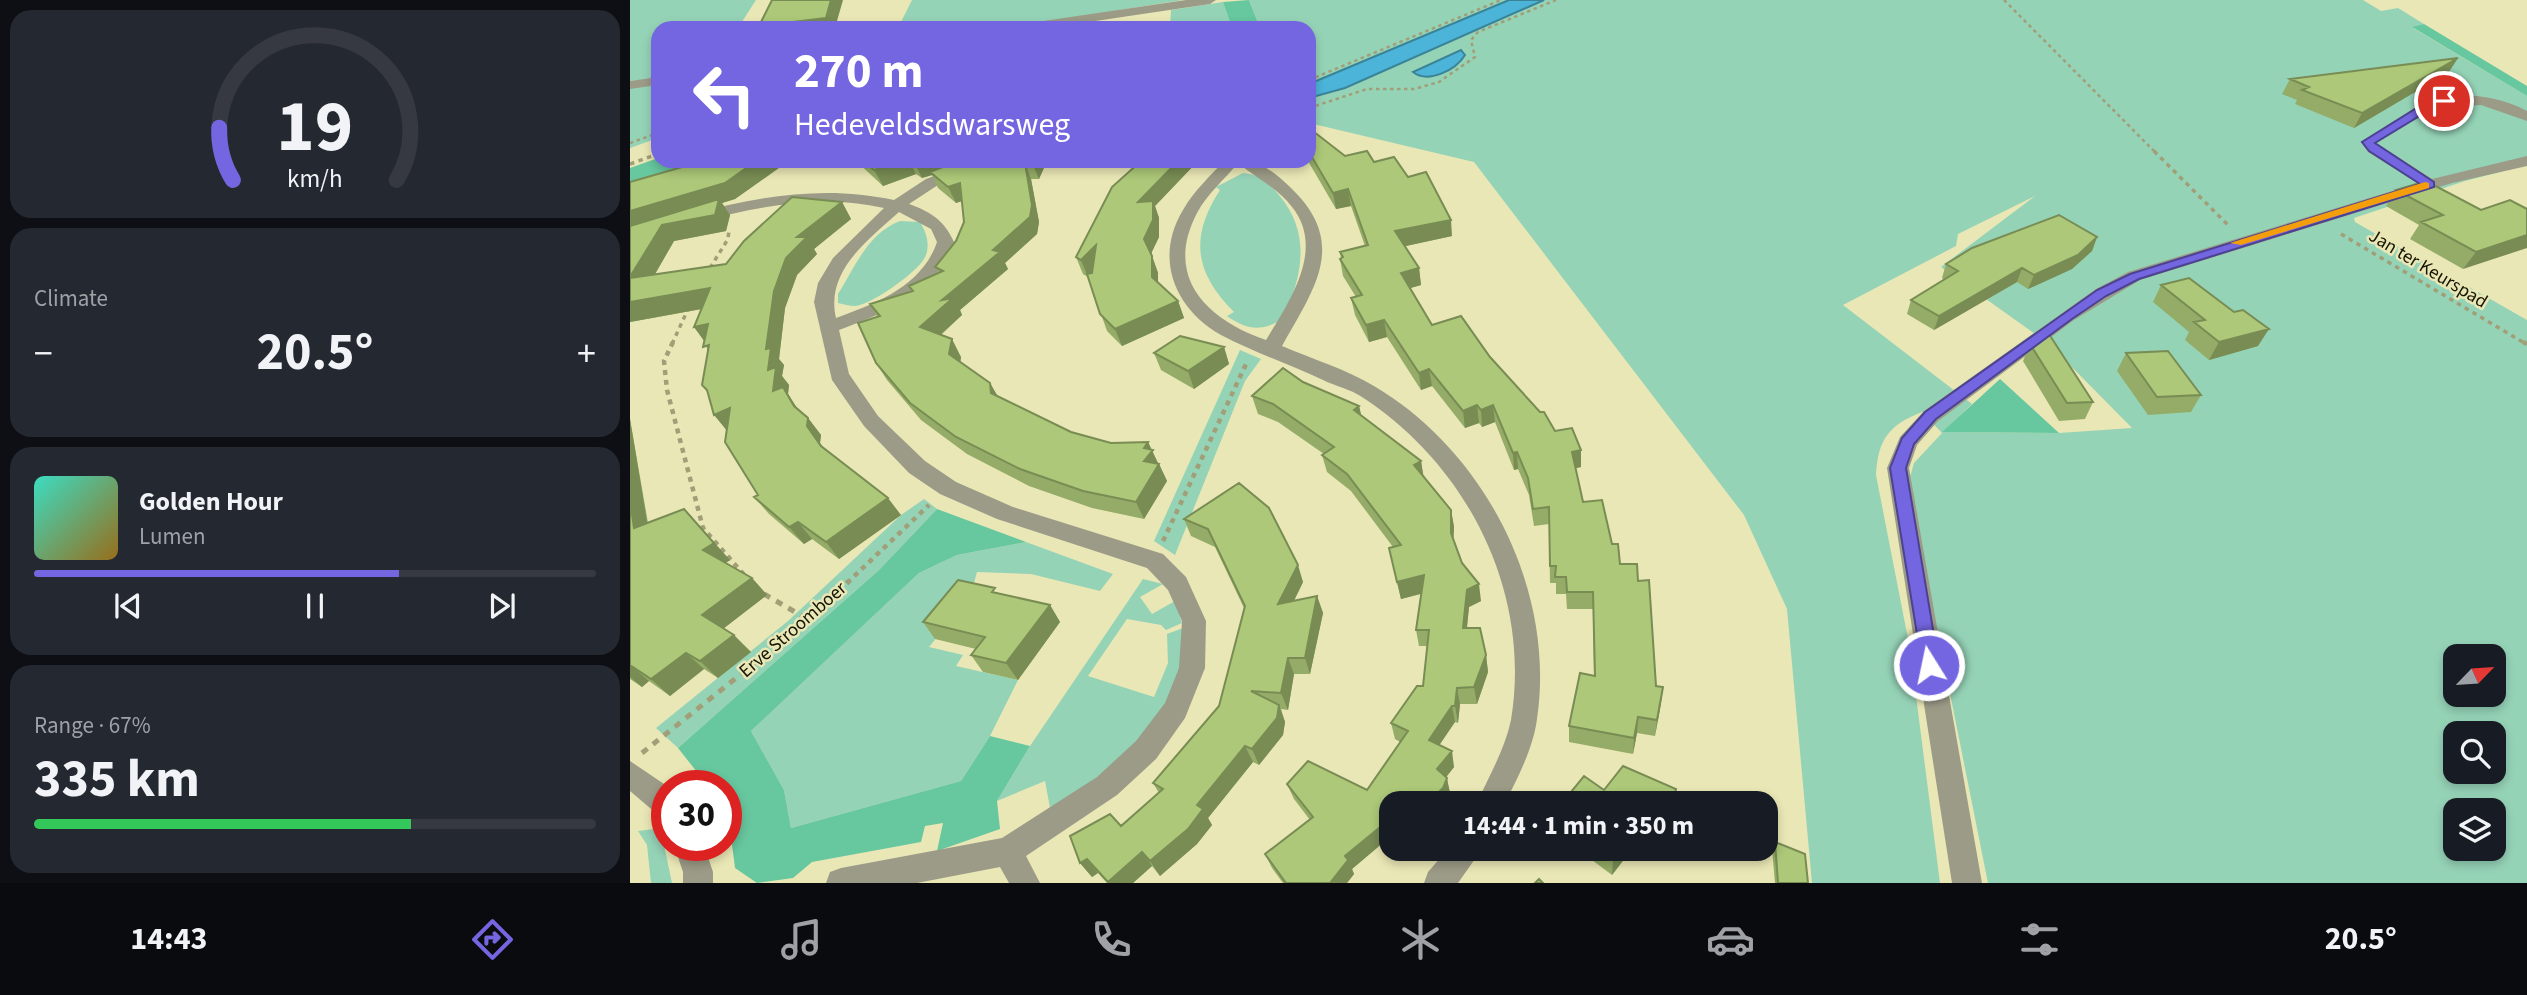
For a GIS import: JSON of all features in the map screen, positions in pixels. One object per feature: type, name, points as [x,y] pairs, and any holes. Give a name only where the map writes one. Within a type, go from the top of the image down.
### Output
[{"type":"street","points":[[1070,21],[1210,0]]},
{"type":"street","points":[[630,85],[651,82]]},
{"type":"street","points":[[2430,184],[2373,149],[2368,142],[2432,103],[2444,101],[2487,101],[2507,106],[2527,117]]},
{"type":"street","points":[[1967,883],[1898,468],[1907,442],[1931,416],[2004,359],[2102,293],[2134,276],[2430,184],[2527,161]]},
{"type":"street","points":[[841,883],[1007,851],[1107,786],[1146,750],[1176,710],[1192,668],[1194,621],[1178,584],[1155,561],[1005,513],[948,488],[917,467],[871,421],[839,375],[823,302],[827,283],[859,239],[898,204],[932,182],[972,168]]},
{"type":"street","points":[[1226,168],[1199,198],[1185,220],[1178,246],[1178,270],[1191,304],[1222,330],[1367,390],[1410,424],[1443,456],[1480,503],[1502,546],[1519,593],[1526,628],[1529,674],[1524,721],[1496,791]]},
{"type":"street","points":[[1255,168],[1297,198],[1312,226],[1315,247],[1315,262],[1310,276],[1263,346]]},
{"type":"street","points":[[682,222],[732,208],[787,198],[825,196],[898,204],[934,219],[944,237],[941,258],[915,286],[829,327]]},
{"type":"street","points":[[634,765],[651,785]]},
{"type":"street","points":[[1007,851],[1025,883]]},
{"type":"street","points":[[694,861],[698,883]]},
{"type":"street","points":[[1439,883],[1457,861]]},
{"type":"path","points":[[1316,77],[1501,0]]},
{"type":"path","points":[[1316,106],[1367,89],[1414,89],[1439,82],[1475,57],[1471,40],[1478,32],[1556,0]]},
{"type":"path","points":[[2004,0],[2243,240]]},
{"type":"path","points":[[630,144],[651,136]]},
{"type":"path","points":[[630,164],[651,156]]},
{"type":"path","points":[[704,279],[728,239],[732,208]]},
{"type":"path","name":"Jan ter Keurspad","points":[[2315,218],[2527,344]]},
{"type":"path","points":[[692,301],[664,361],[667,390],[703,528],[748,580]]},
{"type":"path","points":[[1155,561],[1263,346]]},
{"type":"path","name":"Erve Stroomboer","points":[[634,765],[808,620],[948,488]]},
{"type":"path","points":[[757,590],[808,620]]},
{"type":"green space","points":[[630,0],[756,0],[742,21],[651,21],[651,79],[630,81]]},
{"type":"green space","points":[[912,0],[1183,0],[1050,21],[902,21]]},
{"type":"green space","points":[[1249,0],[1509,0],[1316,81],[1316,21],[1257,21]]},
{"type":"green space","points":[[1249,0],[1257,21],[1230,21],[1223,2]]},
{"type":"green space","points":[[1544,0],[2363,0],[2381,11],[2398,8],[2424,24],[2413,28],[2527,96],[2527,165],[2465,181],[2354,218],[2355,222],[2527,320],[2527,883],[1988,883],[1908,484],[1914,463],[1942,433],[1922,412],[1901,422],[1887,435],[1879,452],[1876,475],[1910,649],[1940,883],[1812,883],[1787,609],[1744,515],[1474,162],[1316,125],[1316,96],[1345,87]],"holes":[[[2035,196],[1941,267],[2049,344],[2132,428],[2059,433],[1943,432],[1972,404],[1843,305],[1956,246],[1958,234]]]},
{"type":"green space","points":[[1223,2],[1230,21],[1170,21],[1171,10]]},
{"type":"green space","points":[[2424,24],[2527,86],[2527,96],[2412,27]]},
{"type":"green space","points":[[651,86],[651,140],[630,148],[630,88]]},
{"type":"green space","points":[[651,160],[651,168],[677,168],[630,183],[630,168]]},
{"type":"green space","points":[[1243,173],[1263,180],[1279,195],[1296,225],[1300,240],[1299,272],[1283,319],[1268,326],[1254,328],[1227,316],[1234,312],[1211,283],[1201,254],[1204,224],[1220,190],[1216,187]]},
{"type":"green space","points":[[900,221],[920,222],[927,240],[924,259],[903,280],[871,300],[855,306],[838,303],[838,294],[863,252],[879,234]]},
{"type":"green space","points":[[1240,350],[1261,359],[1245,381],[1175,555],[1154,541]]},
{"type":"green space","points":[[2000,379],[2059,433],[1942,432]]},
{"type":"green space","points":[[924,499],[937,509],[879,570],[678,748],[656,728],[788,621],[901,515]]},
{"type":"green space","points":[[937,509],[1026,542],[957,555],[919,573],[751,731],[784,790],[791,828],[961,781],[990,736],[1030,746],[997,801],[1000,829],[937,851],[943,823],[925,826],[921,842],[812,862],[793,878],[757,883],[735,868],[734,861],[742,861],[742,770],[695,770],[678,748],[879,570]]},
{"type":"green space","points":[[1026,542],[1113,574],[1100,591],[1031,574],[977,572],[970,597],[929,647],[963,655],[956,666],[1018,680],[990,736],[961,781],[791,828],[784,790],[751,731],[919,573],[957,555]]},
{"type":"green space","points":[[1143,579],[1163,584],[1140,597],[1152,614],[1175,601],[1182,623],[1166,630],[1161,625],[1127,619],[1088,676],[1154,697],[1168,663],[1167,634],[1183,628],[1181,665],[1174,689],[1162,711],[1148,731],[1111,766],[1050,808],[1045,781],[997,801],[1030,746]]},
{"type":"green space","points":[[651,829],[651,861],[667,861],[672,883],[651,883],[647,845],[638,831]]},
{"type":"water","points":[[1509,0],[1544,0],[1345,88],[1316,96],[1316,81]]},
{"type":"water","points":[[1461,50],[1465,55],[1461,61],[1441,74],[1426,77],[1413,72]]},
{"type":"building","points":[[772,0],[831,0],[826,18],[762,21]]},
{"type":"building","points":[[2458,58],[2362,113],[2302,90],[2309,87],[2290,79]]},
{"type":"building","points":[[1316,133],[1345,156],[1367,151],[1374,162],[1394,157],[1408,177],[1426,172],[1451,220],[1395,231],[1419,268],[1401,273],[1432,325],[1461,316],[1490,357],[1540,412],[1544,412],[1555,431],[1572,428],[1581,450],[1572,452],[1583,502],[1602,500],[1612,544],[1618,544],[1620,564],[1637,564],[1638,581],[1649,580],[1656,686],[1663,687],[1657,720],[1638,717],[1634,738],[1569,726],[1580,673],[1595,676],[1593,592],[1567,592],[1566,577],[1555,577],[1556,566],[1550,566],[1549,507],[1533,509],[1528,478],[1517,452],[1513,453],[1493,405],[1481,410],[1477,405],[1463,411],[1429,369],[1419,373],[1384,320],[1366,325],[1351,298],[1362,295],[1340,259],[1343,257],[1340,252],[1368,245],[1348,189],[1333,193],[1316,164]]},
{"type":"building","points":[[679,168],[746,168],[725,183],[630,211],[630,182]]},
{"type":"building","points":[[940,168],[1026,168],[1032,205],[1030,217],[993,250],[1000,252],[942,300],[953,298],[920,327],[952,339],[949,354],[990,383],[991,393],[1071,432],[1111,443],[1148,442],[1144,448],[1153,450],[1144,461],[1159,464],[1136,502],[1083,491],[1020,469],[956,437],[910,403],[876,363],[858,323],[880,316],[870,304],[913,291],[909,286],[943,271],[935,267],[956,241],[964,222],[960,183],[948,187],[930,172]]},
{"type":"building","points":[[1133,168],[1171,168],[1138,202],[1153,201],[1153,220],[1144,239],[1152,256],[1152,277],[1178,301],[1115,329],[1100,314],[1087,274],[1092,273],[1096,245],[1081,260],[1076,257],[1112,187]]},
{"type":"building","points":[[2426,181],[2481,210],[2510,200],[2527,209],[2527,235],[2476,252],[2421,222],[2443,215],[2396,190]]},
{"type":"building","points":[[792,197],[842,202],[797,237],[807,237],[786,258],[774,291],[766,349],[771,348],[768,370],[776,367],[773,391],[783,387],[794,406],[808,418],[807,426],[821,446],[888,498],[826,542],[798,522],[789,527],[754,497],[758,495],[725,442],[730,408],[714,415],[707,390],[702,385],[709,345],[703,347],[708,324],[694,327],[710,288],[630,302],[630,278],[726,264],[744,241]]},
{"type":"building","points":[[719,199],[715,215],[662,225],[630,277],[630,226]]},
{"type":"building","points":[[2059,215],[2097,237],[2078,255],[2034,275],[2022,268],[1939,316],[1911,300],[1958,271],[1946,264],[1972,248]]},
{"type":"building","points":[[2189,278],[2234,312],[2243,310],[2269,329],[2219,342],[2194,322],[2205,320],[2161,285]]},
{"type":"building","points":[[2047,331],[2093,402],[2067,403],[2030,344]]},
{"type":"building","points":[[1180,336],[1224,347],[1188,371],[1154,353]]},
{"type":"building","points":[[2168,351],[2201,395],[2157,397],[2126,353]]},
{"type":"building","points":[[1283,368],[1303,382],[1359,406],[1354,410],[1421,461],[1414,465],[1451,510],[1451,533],[1462,563],[1479,584],[1467,590],[1463,628],[1480,628],[1486,655],[1474,687],[1457,688],[1455,706],[1452,706],[1429,740],[1452,751],[1437,769],[1447,778],[1443,788],[1440,791],[1379,791],[1379,828],[1345,856],[1348,860],[1330,883],[1286,883],[1265,854],[1313,817],[1287,784],[1308,761],[1367,790],[1408,731],[1391,723],[1417,686],[1423,686],[1429,630],[1416,630],[1424,575],[1397,582],[1389,548],[1401,545],[1347,474],[1322,455],[1334,447],[1273,404],[1252,396]]},
{"type":"building","points":[[1239,483],[1269,508],[1298,565],[1278,604],[1317,596],[1305,658],[1288,658],[1281,693],[1251,691],[1279,705],[1277,718],[1252,749],[1245,746],[1197,805],[1203,809],[1188,829],[1150,861],[1142,852],[1108,882],[1087,859],[1080,863],[1070,836],[1110,814],[1121,826],[1163,789],[1153,783],[1219,706],[1245,606],[1208,529],[1184,519]]},
{"type":"building","points":[[630,501],[634,528],[684,509],[714,543],[703,550],[752,578],[702,615],[734,635],[700,661],[686,653],[651,679],[630,665]]},
{"type":"building","points":[[958,580],[995,588],[992,592],[1050,605],[1006,663],[971,655],[985,637],[923,622]]},
{"type":"building","points":[[1623,766],[1676,789],[1572,791],[1584,776],[1604,790]]},
{"type":"building","points":[[1778,843],[1805,854],[1808,883],[1778,883]]},
{"type":"slow traffic","points":[[2237,243],[2425,186]]},
{"type":"route","points":[[1929,665],[1898,468],[1907,442],[1931,416],[2004,359],[2102,293],[2134,276],[2430,184],[2373,149],[2368,142],[2432,103],[2444,101]]}]
